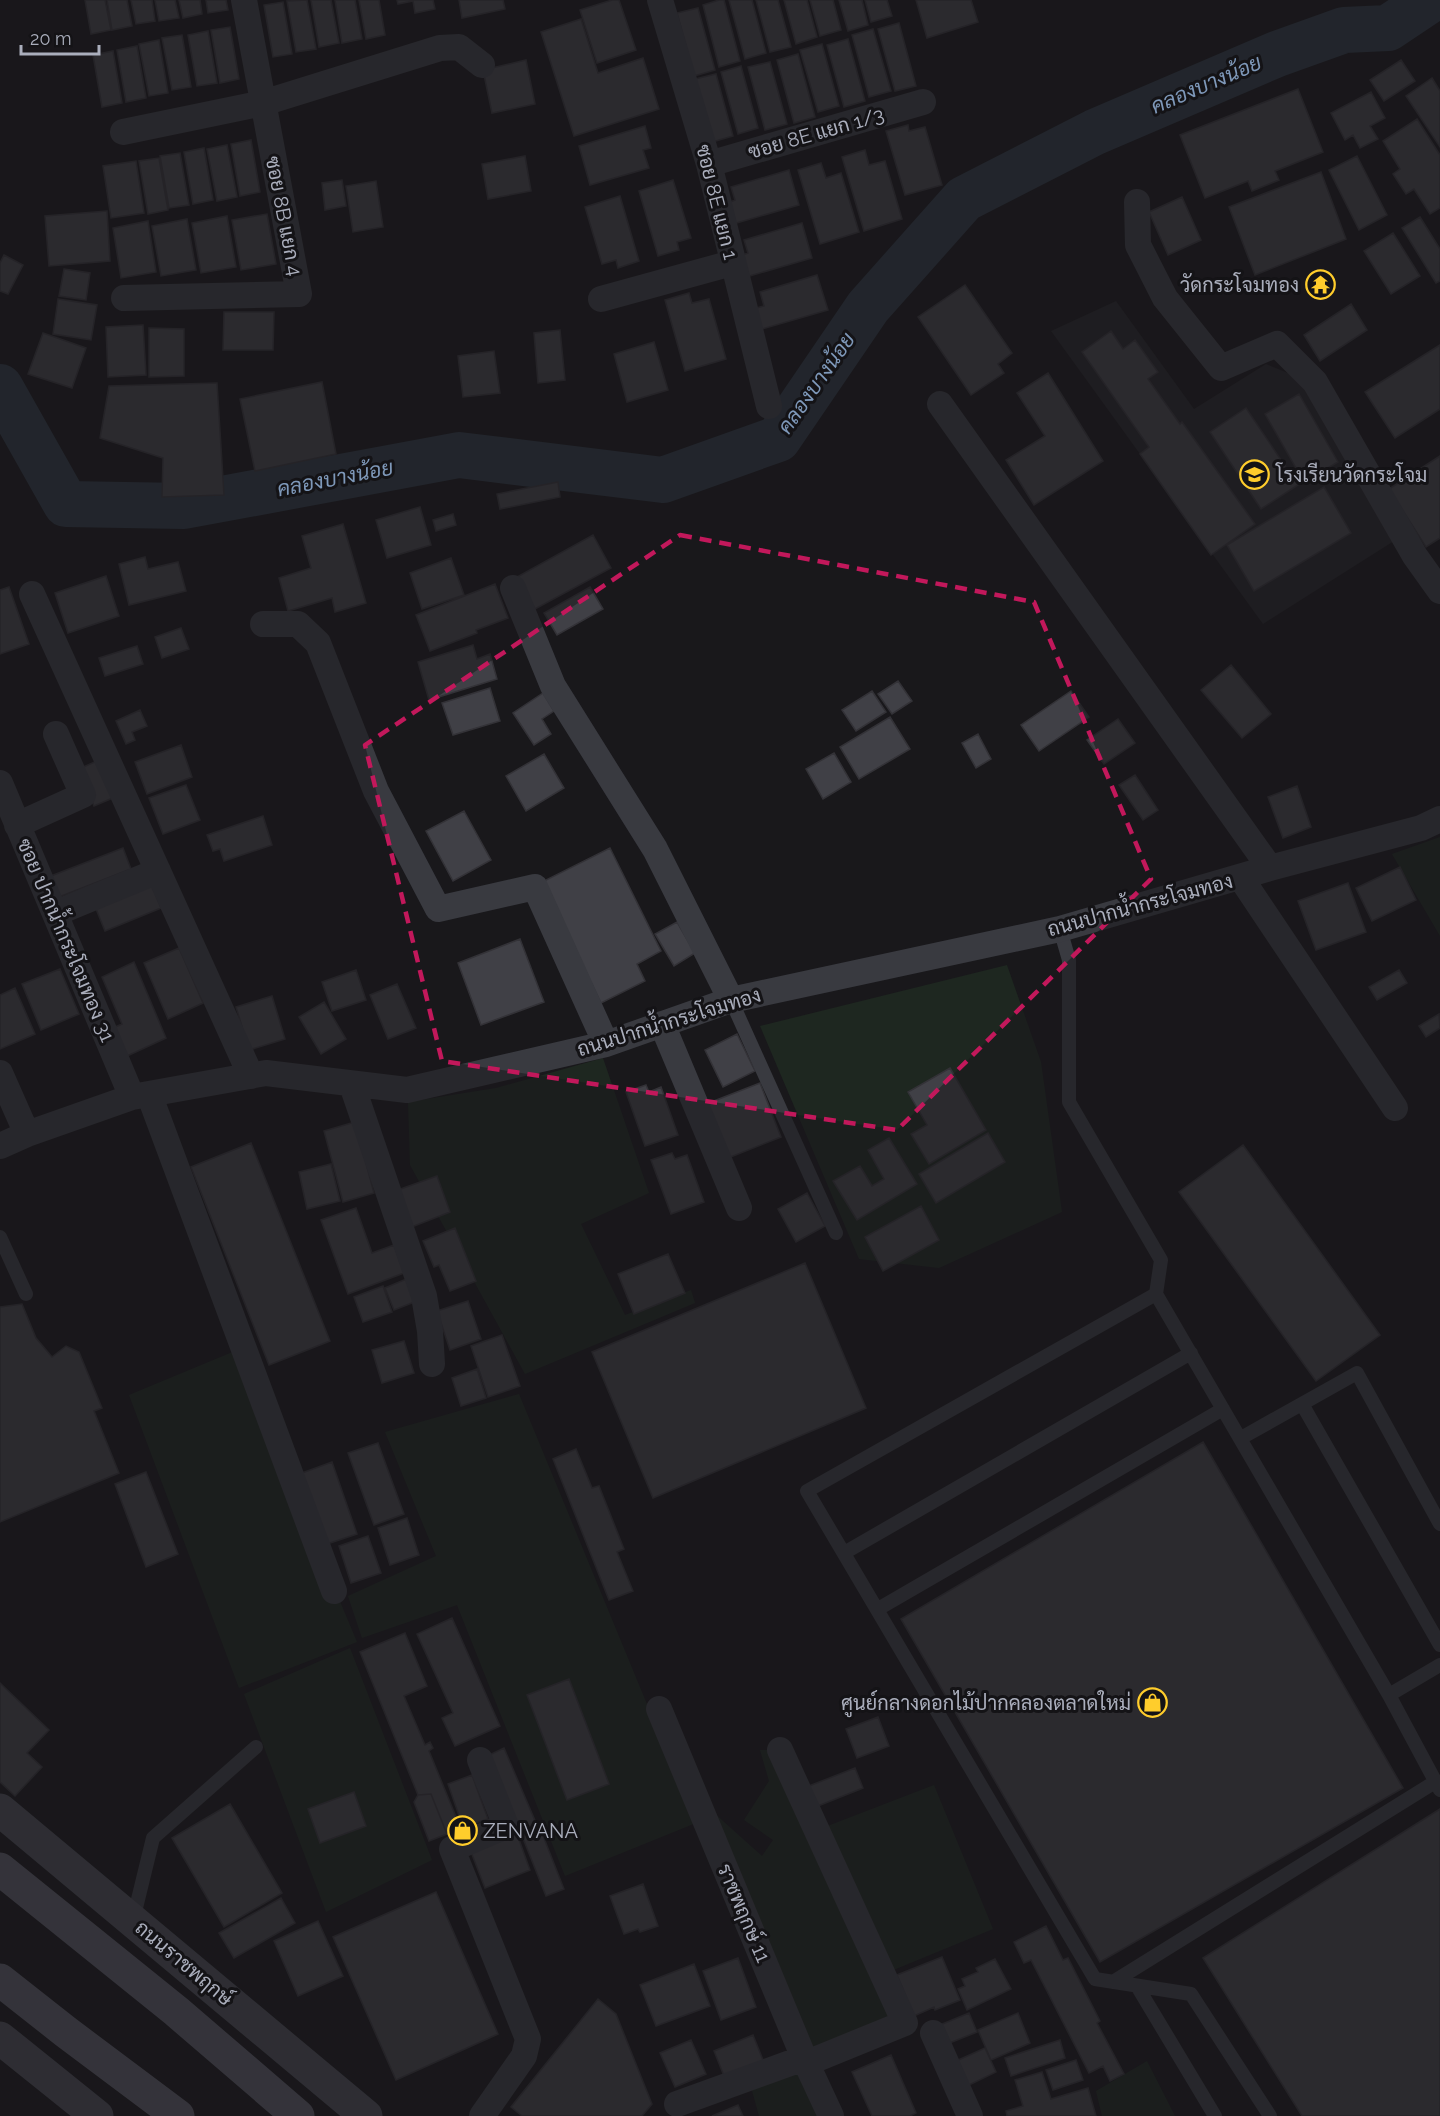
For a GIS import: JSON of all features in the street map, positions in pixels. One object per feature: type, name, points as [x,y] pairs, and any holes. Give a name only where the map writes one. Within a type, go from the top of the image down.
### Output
[{"type":"main road","name":"ถนนราชพฤกษ์","points":[[0,1810],[366,2116]]},
{"type":"main road","points":[[0,1869],[176,2011],[298,2116]]},
{"type":"main road","points":[[0,1980],[178,2116]]},
{"type":"main road","points":[[0,2038],[97,2116]]},
{"type":"street","name":"ซอย 8B แยก 4","points":[[124,298],[299,294],[244,0]]},
{"type":"street","name":"ซอย 8E แยก 1","points":[[660,0],[709,164],[769,406]]},
{"type":"street","points":[[123,132],[263,104],[440,48],[459,47],[482,65]]},
{"type":"street","name":"ซอย 8E แยก 1/3","points":[[709,164],[923,102]]},
{"type":"street","points":[[1137,202],[1138,245],[1165,298],[1221,368],[1277,344],[1315,382],[1415,556],[1440,591]]},
{"type":"street","points":[[601,299],[732,263]]},
{"type":"street","points":[[940,404],[1270,868]]},
{"type":"street","points":[[513,588],[553,686],[655,849],[731,1000]]},
{"type":"street","points":[[32,594],[251,1076]]},
{"type":"street","points":[[263,624],[298,624],[318,643],[376,791],[438,909],[535,887],[606,1044]]},
{"type":"street","points":[[17,825],[83,795],[56,734]]},
{"type":"street","name":"ซอย ปากน้ำกระโจมทอง 31","points":[[0,783],[56,913],[140,1096],[334,1591]]},
{"type":"street","name":"ถนนปากน้ำกระโจมทอง","points":[[0,1146],[27,1134],[140,1096],[266,1073],[406,1090],[606,1044],[731,1000],[1060,929],[1270,868],[1421,828],[1440,819]]},
{"type":"street","points":[[56,913],[158,870]]},
{"type":"street","points":[[1241,878],[1395,1107]]},
{"type":"street","points":[[662,1024],[739,1208]]},
{"type":"street","points":[[0,1073],[27,1134]]},
{"type":"street","points":[[352,1085],[424,1296],[430,1331],[432,1365]]},
{"type":"street","name":"ราชพฤกษ์ 11","points":[[659,1709],[805,2061],[831,2116]]},
{"type":"street","points":[[677,2104],[805,2061],[905,2023],[780,1750]]},
{"type":"street","points":[[480,1761],[506,1826],[452,1849],[528,2039],[524,2056],[482,2116]]},
{"type":"street","points":[[933,2033],[970,2116]]},
{"type":"lane","points":[[1060,929],[1069,960],[1069,1102],[1161,1260],[1156,1294],[1389,1695],[1437,1786],[1113,1982]]},
{"type":"lane","points":[[731,1000],[836,1233]]},
{"type":"lane","points":[[0,1237],[26,1294]]},
{"type":"lane","points":[[1156,1294],[807,1491],[1095,1979],[1191,1994],[1270,2116]]},
{"type":"lane","points":[[844,1553],[1191,1353]]},
{"type":"lane","points":[[1240,1438],[1357,1372],[1440,1524]]},
{"type":"lane","points":[[1302,1404],[1440,1645]]},
{"type":"lane","points":[[878,1609],[1223,1409]]},
{"type":"lane","points":[[1389,1695],[1440,1665]]},
{"type":"lane","points":[[133,1920],[153,1838],[256,1747]]},
{"type":"lane","points":[[1137,1986],[1215,2116]]},
{"type":"highlighted area","points":[[680,535],[1034,602],[1151,879],[897,1130],[442,1061],[365,745]]},
{"type":"shaded area","name":"โรงเรียนวัดกระโจม","points":[[1116,301],[1194,409],[1266,364],[1298,377],[1394,541],[1263,624],[1051,331]]},
{"type":"shaded area","points":[[1440,837],[1440,936],[1392,854]]},
{"type":"shaded area","points":[[1007,965],[1041,1062],[1062,1212],[939,1268],[859,1259],[760,1026]]},
{"type":"shaded area","points":[[603,1058],[649,1193],[581,1224],[625,1315],[691,1290],[695,1303],[525,1374],[410,1165],[408,1102],[496,1088]]},
{"type":"shaded area","points":[[235,1351],[357,1642],[239,1688],[129,1395]]},
{"type":"shaded area","points":[[519,1394],[696,1823],[565,1876],[457,1605],[362,1638],[348,1596],[436,1556],[385,1432]]},
{"type":"shaded area","points":[[350,1648],[432,1860],[326,1912],[244,1694]]},
{"type":"shaded area","points":[[760,1750],[780,1750],[892,2016],[813,2053],[713,1812],[762,1856],[773,1840],[744,1820],[769,1781]]},
{"type":"shaded area","points":[[934,1785],[993,1929],[891,1971],[825,1827]]},
{"type":"shaded area","points":[[1147,2061],[1175,2116],[1102,2116],[1096,2091]]},
{"type":"shaded area","points":[[798,2073],[818,2116],[759,2116],[751,2087]]},
{"type":"building","points":[[85,0],[105,0],[111,30],[91,34]]},
{"type":"building","points":[[107,0],[127,0],[132,26],[112,30]]},
{"type":"building","points":[[131,0],[152,0],[155,21],[136,24]]},
{"type":"building","points":[[155,0],[175,0],[179,18],[159,21]]},
{"type":"building","points":[[179,0],[200,0],[202,14],[183,18]]},
{"type":"building","points":[[206,0],[226,0],[228,10],[208,13]]},
{"type":"building","points":[[307,0],[316,49],[296,52],[287,1]]},
{"type":"building","points":[[311,0],[331,0],[339,43],[319,47]]},
{"type":"building","points":[[335,0],[355,0],[362,39],[342,43]]},
{"type":"building","points":[[359,0],[379,0],[385,35],[366,39]]},
{"type":"building","points":[[397,0],[433,0],[435,9],[415,13],[413,1],[398,4]]},
{"type":"building","points":[[459,0],[503,0],[505,9],[462,18]]},
{"type":"building","points":[[619,0],[636,50],[597,63],[580,10]]},
{"type":"building","points":[[724,0],[740,61],[719,67],[703,5]]},
{"type":"building","points":[[729,0],[752,0],[766,53],[745,59]]},
{"type":"building","points":[[756,0],[778,0],[791,47],[770,52]]},
{"type":"building","points":[[784,0],[807,0],[817,37],[796,44]]},
{"type":"building","points":[[810,0],[833,0],[841,30],[820,36]]},
{"type":"building","points":[[839,0],[862,0],[868,25],[848,31]]},
{"type":"building","points":[[865,0],[887,0],[892,16],[871,22]]},
{"type":"building","points":[[916,0],[971,0],[978,22],[927,38]]},
{"type":"building","points":[[283,2],[292,54],[273,57],[264,5]]},
{"type":"building","points":[[698,8],[715,70],[694,76],[677,13]]},
{"type":"building","points":[[581,19],[598,73],[643,58],[659,109],[574,136],[541,32]]},
{"type":"building","points":[[899,23],[916,86],[895,91],[878,29]]},
{"type":"building","points":[[230,27],[239,79],[220,83],[211,30]]},
{"type":"building","points":[[873,29],[891,91],[869,97],[852,35]]},
{"type":"building","points":[[208,31],[217,83],[197,86],[188,35]]},
{"type":"building","points":[[182,35],[191,87],[172,90],[162,38]]},
{"type":"building","points":[[848,39],[865,101],[844,107],[827,45]]},
{"type":"building","points":[[159,40],[168,93],[149,96],[139,44]]},
{"type":"building","points":[[822,44],[839,106],[818,112],[800,50]]},
{"type":"building","points":[[137,46],[146,98],[126,102],[117,50]]},
{"type":"building","points":[[113,51],[122,103],[102,107],[93,55]]},
{"type":"building","points":[[798,54],[815,117],[794,123],[777,60]]},
{"type":"building","points":[[526,60],[535,104],[492,113],[483,70]]},
{"type":"building","points":[[1401,60],[1415,81],[1384,101],[1370,80]]},
{"type":"building","points":[[770,62],[787,124],[765,130],[748,67]]},
{"type":"building","points":[[741,66],[758,128],[738,134],[721,72]]},
{"type":"building","points":[[716,74],[733,136],[712,142],[695,79]]},
{"type":"building","points":[[1432,78],[1440,91],[1440,147],[1406,96]]},
{"type":"building","points":[[1298,89],[1323,152],[1275,171],[1279,180],[1252,191],[1248,181],[1205,198],[1180,135]]},
{"type":"building","points":[[1371,92],[1385,118],[1370,126],[1378,139],[1360,148],[1353,135],[1345,140],[1331,113]]},
{"type":"building","points":[[1417,119],[1440,155],[1440,208],[1430,214],[1414,189],[1406,194],[1393,174],[1400,169],[1383,141]]},
{"type":"building","points":[[908,125],[909,131],[925,127],[942,185],[905,195],[886,131]]},
{"type":"building","points":[[645,126],[651,148],[643,150],[649,168],[590,185],[579,146]]},
{"type":"building","points":[[251,140],[260,192],[240,196],[231,144]]},
{"type":"building","points":[[227,145],[237,197],[217,201],[207,149]]},
{"type":"building","points":[[204,148],[213,200],[193,204],[184,152]]},
{"type":"building","points":[[865,150],[869,165],[885,161],[902,219],[864,231],[842,157]]},
{"type":"building","points":[[180,153],[189,205],[169,208],[160,156]]},
{"type":"building","points":[[525,156],[531,191],[488,199],[482,164]]},
{"type":"building","points":[[1357,156],[1387,215],[1359,230],[1329,170]]},
{"type":"building","points":[[159,158],[168,210],[148,214],[139,161]]},
{"type":"building","points":[[136,161],[144,213],[111,218],[103,166]]},
{"type":"building","points":[[821,163],[826,178],[841,173],[859,232],[820,244],[798,170]]},
{"type":"building","points":[[789,170],[799,205],[733,224],[728,203],[735,200],[731,187]]},
{"type":"building","points":[[1321,172],[1346,239],[1255,275],[1229,207]]},
{"type":"building","points":[[342,180],[346,206],[325,210],[322,183]]},
{"type":"building","points":[[673,180],[691,238],[677,242],[679,250],[658,256],[639,191]]},
{"type":"building","points":[[376,181],[383,227],[353,232],[346,186]]},
{"type":"building","points":[[620,196],[639,261],[618,268],[616,260],[602,264],[585,207]]},
{"type":"building","points":[[1182,197],[1201,240],[1168,255],[1149,212]]},
{"type":"building","points":[[107,211],[110,261],[49,266],[45,216]]},
{"type":"building","points":[[267,214],[276,264],[241,270],[232,220]]},
{"type":"building","points":[[227,216],[236,267],[201,273],[192,223]]},
{"type":"building","points":[[1420,217],[1440,249],[1440,281],[1436,283],[1402,228]]},
{"type":"building","points":[[187,219],[196,270],[161,276],[152,226]]},
{"type":"building","points":[[148,221],[156,272],[121,278],[113,228]]},
{"type":"building","points":[[802,223],[812,258],[746,277],[740,256],[748,253],[744,240]]},
{"type":"building","points":[[1393,233],[1420,276],[1391,294],[1364,251]]},
{"type":"building","points":[[4,255],[23,265],[8,294],[0,291],[0,263]]},
{"type":"building","points":[[64,269],[90,273],[86,300],[59,296]]},
{"type":"building","points":[[817,275],[828,310],[762,329],[756,308],[764,306],[760,292]]},
{"type":"building","points":[[965,285],[1012,353],[998,364],[1004,373],[971,395],[918,317]]},
{"type":"building","points":[[689,293],[692,303],[709,299],[726,359],[685,371],[665,300]]},
{"type":"building","points":[[58,299],[97,305],[91,340],[53,334]]},
{"type":"building","points":[[1351,304],[1367,330],[1320,361],[1304,335]]},
{"type":"building","points":[[224,312],[274,312],[273,350],[223,350]]},
{"type":"building","points":[[143,325],[146,375],[108,377],[106,327]]},
{"type":"building","points":[[149,328],[184,329],[184,376],[149,377]]},
{"type":"building","points":[[560,330],[565,380],[538,383],[534,333]]},
{"type":"building","points":[[1111,331],[1123,349],[1135,340],[1158,372],[1148,379],[1180,424],[1182,422],[1255,524],[1211,555],[1140,454],[1149,447],[1082,352]]},
{"type":"building","points":[[43,333],[86,348],[72,388],[28,374]]},
{"type":"building","points":[[654,342],[668,390],[627,402],[614,354]]},
{"type":"building","points":[[1440,345],[1440,409],[1395,438],[1365,392]]},
{"type":"building","points":[[494,351],[500,393],[463,397],[458,356]]},
{"type":"building","points":[[1048,373],[1103,461],[1034,505],[1006,460],[1045,436],[1017,393]]},
{"type":"building","points":[[322,382],[336,454],[255,471],[240,399]]},
{"type":"building","points":[[217,383],[224,495],[162,497],[163,458],[100,438],[109,386]]},
{"type":"building","points":[[1299,394],[1338,462],[1304,482],[1265,414]]},
{"type":"building","points":[[1246,408],[1298,485],[1261,509],[1210,432]]},
{"type":"building","points":[[1440,456],[1440,538],[1426,547],[1389,489]]},
{"type":"building","points":[[558,482],[560,497],[500,509],[497,494]]},
{"type":"building","points":[[1324,487],[1351,533],[1254,591],[1227,545]]},
{"type":"building","points":[[420,507],[431,545],[387,558],[376,520]]},
{"type":"building","points":[[453,514],[456,525],[436,531],[433,520]]},
{"type":"building","points":[[343,524],[366,603],[335,612],[332,598],[288,611],[279,578],[311,568],[302,536]]},
{"type":"building","points":[[593,535],[611,568],[535,609],[517,577]]},
{"type":"building","points":[[145,557],[148,569],[178,562],[186,591],[129,605],[119,564]]},
{"type":"building","points":[[451,558],[464,595],[422,609],[410,573]]},
{"type":"building","points":[[106,576],[119,616],[68,633],[55,593]]},
{"type":"building","points":[[495,584],[508,618],[430,651],[416,615]]},
{"type":"building","points":[[9,587],[29,644],[0,654],[0,590]]},
{"type":"building","points":[[590,587],[603,609],[557,635],[544,613]]},
{"type":"building","points":[[181,628],[189,649],[162,658],[155,637]]},
{"type":"building","points":[[473,645],[477,659],[490,654],[497,679],[429,700],[418,662]]},
{"type":"building","points":[[137,646],[143,664],[105,676],[99,658]]},
{"type":"building","points":[[1231,665],[1271,714],[1242,738],[1201,690]]},
{"type":"building","points":[[898,681],[912,701],[892,714],[878,694]]},
{"type":"building","points":[[490,688],[500,721],[453,735],[442,703]]},
{"type":"building","points":[[872,691],[886,712],[856,731],[842,710]]},
{"type":"building","points":[[1071,691],[1089,717],[1039,751],[1021,725]]},
{"type":"building","points":[[543,693],[554,711],[542,719],[551,734],[534,745],[513,713]]},
{"type":"building","points":[[140,710],[147,726],[132,732],[135,740],[126,744],[116,721]]},
{"type":"building","points":[[890,717],[910,749],[859,779],[840,747]]},
{"type":"building","points":[[1118,719],[1135,743],[1104,764],[1087,740]]},
{"type":"building","points":[[978,734],[991,759],[976,768],[962,743]]},
{"type":"building","points":[[181,745],[192,777],[147,794],[135,762]]},
{"type":"building","points":[[834,753],[851,782],[823,799],[806,769]]},
{"type":"building","points":[[544,754],[564,788],[526,811],[506,776]]},
{"type":"building","points":[[99,760],[115,797],[94,806],[79,769]]},
{"type":"building","points":[[1135,775],[1158,810],[1143,820],[1119,785]]},
{"type":"building","points":[[186,785],[200,820],[163,834],[149,798]]},
{"type":"building","points":[[1297,786],[1311,827],[1283,838],[1268,797]]},
{"type":"building","points":[[464,811],[491,860],[453,881],[426,831]]},
{"type":"building","points":[[263,816],[272,845],[224,861],[220,849],[213,851],[207,835]]},
{"type":"building","points":[[123,848],[131,869],[59,897],[51,876]]},
{"type":"building","points":[[610,848],[661,951],[637,964],[645,981],[601,1003],[542,882]]},
{"type":"building","points":[[1400,867],[1416,900],[1372,921],[1356,888]]},
{"type":"building","points":[[150,881],[161,908],[105,931],[94,904]]},
{"type":"building","points":[[1348,883],[1366,932],[1316,950],[1298,901]]},
{"type":"building","points":[[677,922],[695,953],[674,966],[655,934]]},
{"type":"building","points":[[520,939],[544,1002],[481,1025],[458,963]]},
{"type":"building","points":[[179,948],[203,1003],[168,1019],[144,963]]},
{"type":"building","points":[[134,962],[166,1038],[125,1057],[113,1028],[122,1024],[102,977]]},
{"type":"building","points":[[60,969],[79,1014],[41,1030],[22,984]]},
{"type":"building","points":[[356,970],[366,1000],[332,1011],[322,982]]},
{"type":"building","points":[[1399,970],[1407,983],[1377,1000],[1369,987]]},
{"type":"building","points":[[397,984],[416,1028],[388,1039],[370,995]]},
{"type":"building","points":[[15,988],[35,1034],[0,1049],[0,995]]},
{"type":"building","points":[[272,996],[285,1039],[249,1050],[236,1007]]},
{"type":"building","points":[[324,1002],[346,1039],[321,1054],[299,1017]]},
{"type":"building","points":[[1439,1014],[1440,1028],[1426,1037],[1419,1026]]},
{"type":"building","points":[[737,1034],[755,1071],[723,1087],[705,1050]]},
{"type":"building","points":[[950,1068],[986,1130],[929,1164],[911,1134],[927,1125],[908,1092]]},
{"type":"building","points":[[760,1083],[781,1137],[723,1160],[701,1106]]},
{"type":"building","points":[[646,1085],[649,1092],[661,1087],[678,1135],[645,1146],[626,1092]]},
{"type":"building","points":[[355,1122],[374,1193],[343,1202],[324,1131]]},
{"type":"building","points":[[988,1133],[1005,1162],[936,1203],[919,1174]]},
{"type":"building","points":[[889,1138],[917,1184],[857,1220],[833,1181],[860,1166],[872,1186],[884,1179],[868,1150]]},
{"type":"building","points":[[251,1143],[330,1341],[269,1365],[191,1167]]},
{"type":"building","points":[[1243,1145],[1380,1335],[1316,1381],[1179,1192]]},
{"type":"building","points":[[672,1153],[675,1159],[687,1155],[704,1202],[671,1214],[651,1160]]},
{"type":"building","points":[[331,1164],[340,1201],[307,1209],[299,1172]]},
{"type":"building","points":[[437,1176],[450,1212],[409,1228],[395,1191]]},
{"type":"building","points":[[807,1193],[825,1226],[796,1242],[778,1209]]},
{"type":"building","points":[[921,1206],[939,1240],[883,1271],[865,1237]]},
{"type":"building","points":[[356,1208],[372,1253],[394,1245],[404,1273],[348,1294],[321,1220]]},
{"type":"building","points":[[455,1228],[476,1281],[450,1291],[439,1265],[434,1267],[423,1241]]},
{"type":"building","points":[[668,1254],[685,1293],[634,1314],[618,1274]]},
{"type":"building","points":[[805,1263],[866,1408],[653,1498],[592,1352]]},
{"type":"building","points":[[411,1277],[417,1301],[394,1310],[385,1288]]},
{"type":"building","points":[[383,1286],[392,1312],[363,1322],[354,1297]]},
{"type":"building","points":[[468,1301],[481,1339],[450,1350],[437,1311]]},
{"type":"building","points":[[22,1304],[36,1338],[52,1357],[66,1346],[79,1352],[102,1408],[94,1411],[119,1473],[0,1522],[0,1307]]},
{"type":"building","points":[[502,1335],[520,1386],[488,1397],[471,1346]]},
{"type":"building","points":[[404,1341],[414,1373],[382,1383],[372,1350]]},
{"type":"building","points":[[477,1369],[486,1398],[461,1406],[452,1378]]},
{"type":"building","name":"ศูนย์กลางดอกไม้ปากคลองตลาดใหม่","points":[[1203,1442],[1403,1788],[1100,1962],[901,1619]]},
{"type":"building","points":[[378,1443],[404,1514],[374,1525],[348,1453]]},
{"type":"building","points":[[576,1449],[592,1488],[599,1486],[624,1549],[617,1552],[633,1591],[609,1600],[553,1459]]},
{"type":"building","points":[[332,1462],[357,1534],[327,1544],[302,1473]]},
{"type":"building","points":[[146,1472],[178,1554],[146,1567],[115,1484]]},
{"type":"building","points":[[407,1518],[419,1555],[390,1565],[378,1528]]},
{"type":"building","points":[[368,1536],[381,1573],[351,1583],[339,1546]]},
{"type":"building","points":[[452,1618],[500,1726],[455,1746],[442,1718],[453,1713],[417,1634]]},
{"type":"building","points":[[405,1633],[427,1686],[404,1696],[425,1745],[430,1742],[433,1748],[429,1751],[461,1829],[447,1834],[431,1794],[418,1795],[360,1652]]},
{"type":"building","points":[[569,1679],[609,1784],[567,1800],[527,1695]]},
{"type":"building","points":[[0,1683],[49,1730],[27,1753],[42,1767],[15,1796],[0,1782]]},
{"type":"building","points":[[878,1717],[889,1746],[857,1758],[846,1729]]},
{"type":"building","points":[[504,1748],[536,1823],[517,1832],[485,1757]]},
{"type":"building","points":[[855,1768],[863,1788],[818,1806],[809,1786]]},
{"type":"building","points":[[472,1775],[488,1819],[463,1827],[448,1784]]},
{"type":"building","points":[[354,1792],[366,1826],[320,1843],[308,1809]]},
{"type":"building","points":[[431,1794],[447,1834],[429,1841],[414,1802],[418,1795]]},
{"type":"building","points":[[230,1804],[282,1893],[224,1927],[172,1838]]},
{"type":"building","points":[[1440,1809],[1440,2116],[1302,2116],[1203,1958]]},
{"type":"building","points":[[540,1828],[564,1889],[546,1896],[522,1836]]},
{"type":"building","points":[[517,1834],[530,1870],[485,1888],[471,1852]]},
{"type":"building","points":[[643,1884],[658,1926],[624,1934],[610,1896]]},
{"type":"building","points":[[436,1892],[498,2034],[396,2080],[333,1937]]},
{"type":"building","points":[[281,1898],[295,1923],[234,1958],[219,1933]]},
{"type":"building","points":[[318,1921],[343,1976],[298,1996],[274,1941]]},
{"type":"building","points":[[1046,1926],[1063,1960],[1068,1958],[1100,2021],[1097,2023],[1124,2074],[1110,2081],[1103,2066],[1089,2073],[1031,1960],[1024,1963],[1014,1942]]},
{"type":"building","points":[[942,1957],[960,2000],[935,2010],[934,2007],[914,2016],[897,1975]]},
{"type":"building","points":[[738,1958],[756,2007],[721,2020],[703,1971]]},
{"type":"building","points":[[995,1959],[1011,1989],[967,2010],[958,1989],[965,1986],[962,1979],[978,1972],[976,1968]]},
{"type":"building","points":[[694,1964],[710,2006],[656,2026],[640,1985]]},
{"type":"building","points":[[598,1999],[616,2014],[652,2104],[642,2116],[522,2116],[511,2107]]},
{"type":"building","points":[[969,2013],[977,2032],[947,2044],[940,2025]]},
{"type":"building","points":[[1018,2013],[1030,2043],[991,2060],[978,2030]]},
{"type":"building","points":[[753,2035],[765,2065],[726,2081],[714,2051]]},
{"type":"building","points":[[691,2040],[706,2074],[675,2087],[660,2053]]},
{"type":"building","points":[[1060,2040],[1065,2058],[1011,2076],[1005,2058]]},
{"type":"building","points":[[985,2048],[996,2072],[965,2087],[954,2062]]},
{"type":"building","points":[[891,2055],[916,2113],[910,2116],[872,2116],[852,2072]]},
{"type":"building","points":[[1076,2060],[1083,2080],[1053,2090],[1046,2070]]},
{"type":"building","points":[[1042,2072],[1051,2099],[1088,2088],[1096,2116],[1007,2116],[1006,2111],[1023,2106],[1015,2080]]},
{"type":"building","points":[[738,2105],[743,2116],[712,2116]]},
{"type":"waterway","name":"คลองบางน้อย","points":[[0,387],[66,504],[184,506],[459,455],[663,480],[778,439],[868,307],[964,199],[1095,132],[1277,54],[1344,30],[1388,28],[1430,0]]},
{"type":"place","name":"วัดกระโจมทอง","points":[[1320,285]]},
{"type":"place","name":"โรงเรียนวัดกระโจม","points":[[1255,475]]},
{"type":"place","name":"ศูนย์กลางดอกไม้ปากคลองตลาดใหม่","points":[[1152,1703]]},
{"type":"place","name":"ZENVANA","points":[[462,1831]]}]
